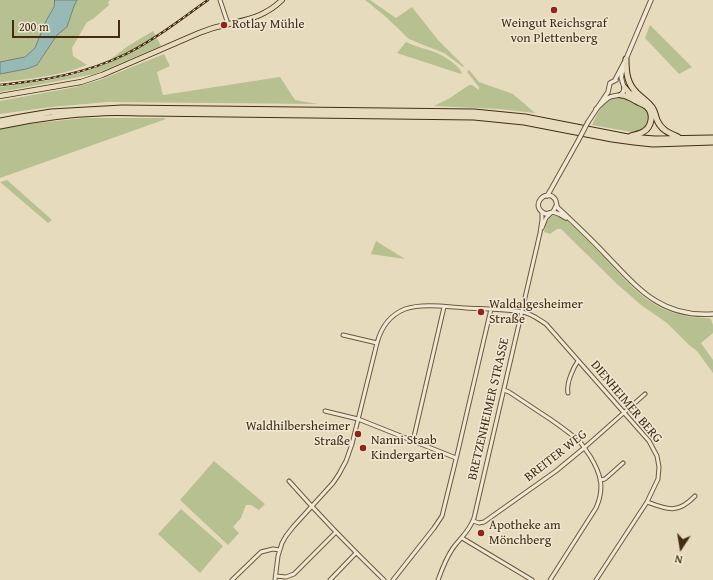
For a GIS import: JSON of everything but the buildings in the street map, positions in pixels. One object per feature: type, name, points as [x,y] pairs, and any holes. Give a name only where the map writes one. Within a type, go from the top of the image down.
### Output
[{"type":"highway","points":[[626,59],[626,74],[634,90],[654,109],[661,127],[668,133],[680,139]]},
{"type":"highway","points":[[623,85],[629,93],[647,102]]},
{"type":"highway","points":[[621,95],[627,96],[644,105],[650,111],[651,116],[650,124],[646,130],[642,133],[628,137]]},
{"type":"highway","points":[[0,121],[51,112],[122,108],[466,112],[525,117],[628,137],[656,139],[713,138]]},
{"type":"highway","points":[[0,126],[52,117],[101,113],[466,117],[524,122],[612,139],[653,144],[713,142]]},
{"type":"main road","points":[[0,96],[81,82],[102,75],[209,29],[263,14],[282,0]]},
{"type":"street","points":[[220,0],[228,24]]},
{"type":"street","points":[[574,223],[562,216],[542,212],[539,209],[538,203],[541,198],[546,196],[556,181],[588,122],[606,95],[610,83],[615,80],[626,59],[651,0]]},
{"type":"street","points":[[596,109],[611,96],[621,95],[624,92],[621,77],[626,59]]},
{"type":"street","points":[[615,80],[620,81],[623,85]]},
{"type":"street","points":[[609,89],[614,96]]},
{"type":"street","points":[[556,181],[553,191],[553,198],[556,202],[556,206],[588,236],[635,286],[652,299],[670,309],[698,314],[713,314]]},
{"type":"street","points":[[546,196],[553,198]]},
{"type":"street","points":[[552,213],[556,206]]},
{"type":"street","name":"BRETZENHEIMER STRASSE","points":[[438,580],[448,556],[473,521],[540,233],[542,212]]},
{"type":"street","name":"BRETZENHEIMER STRASSE","points":[[540,233],[546,218],[552,213]]},
{"type":"street","points":[[275,580],[282,543],[289,532],[333,483],[344,466],[352,444],[376,342],[382,328],[386,323],[404,309],[417,307],[491,309],[522,312]]},
{"type":"street","points":[[413,440],[444,307]]},
{"type":"street","points":[[393,580],[439,521],[443,511],[491,309]]},
{"type":"street","name":"DIENHEIMER BERG","points":[[522,312],[533,315],[546,324],[649,441],[657,456],[659,467],[658,479],[647,502],[596,580]]},
{"type":"street","points":[[343,335],[376,342]]},
{"type":"street","name":"DIENHEIMER BERG","points":[[568,393],[568,385],[578,360]]},
{"type":"street","points":[[504,390],[566,430],[579,441],[597,470],[600,480],[600,497],[596,508],[550,580]]},
{"type":"street","name":"BREITER WEG","points":[[473,521],[479,523],[484,522],[556,471],[645,394]]},
{"type":"street","points":[[325,411],[358,419],[456,458]]},
{"type":"street","points":[[600,480],[605,479],[623,463]]},
{"type":"street","points":[[289,481],[311,507],[384,580]]},
{"type":"street","points":[[647,502],[660,507],[674,509],[687,504],[695,496]]},
{"type":"street","points":[[276,576],[286,577],[294,574],[336,532]]},
{"type":"street","points":[[462,538],[532,580]]},
{"type":"street","points":[[232,580],[261,552],[273,549],[280,550]]},
{"type":"street","points":[[330,580],[356,553]]},
{"type":"street","points":[[333,577],[337,580]]},
{"type":"green space","points":[[0,0],[55,0],[54,7],[46,21],[35,48],[25,57],[0,62]]},
{"type":"green space","points":[[77,0],[110,0],[108,2],[109,5],[93,19],[87,22],[72,48],[73,56],[87,65],[55,74],[0,82],[0,74],[26,69],[37,65],[57,35],[67,27]]},
{"type":"green space","points":[[365,0],[370,0],[396,18],[412,7],[438,40],[464,66],[463,67],[444,53],[409,39],[386,17]]},
{"type":"green space","points":[[650,25],[692,67],[679,74],[645,38]]},
{"type":"green space","points":[[153,31],[161,46],[95,74],[0,92],[0,87],[50,80],[81,73],[103,65],[128,46]]},
{"type":"green space","points":[[406,42],[437,53],[455,64],[462,73],[461,74],[397,53]]},
{"type":"green space","points":[[164,54],[170,66],[157,72],[163,95],[280,77],[295,100],[318,104],[108,102],[51,107],[0,114],[0,101],[76,87],[100,80]]},
{"type":"green space","points":[[469,70],[479,82],[513,94],[535,113],[499,109],[434,106],[450,98],[469,85],[472,85],[479,90],[479,87],[467,72]]},
{"type":"green space","points":[[623,97],[645,109],[649,121],[644,128],[639,131],[632,132],[592,125],[607,100]]},
{"type":"green space","points":[[83,118],[166,119],[0,178],[0,129],[20,125]]},
{"type":"green space","points":[[7,180],[52,220],[48,223],[0,182]]},
{"type":"green space","points":[[554,215],[567,221],[575,227],[626,281],[649,301],[661,308],[679,315],[711,319],[713,333],[701,343],[713,360],[713,373],[697,351],[667,323],[641,305],[617,284],[561,229],[557,229],[550,234],[544,232],[548,220]]},
{"type":"green space","points":[[376,241],[405,259],[371,254]]},
{"type":"green space","points":[[214,461],[265,504],[259,510],[251,505],[246,505],[241,518],[233,527],[239,533],[228,545],[180,500]]},
{"type":"green space","points":[[181,509],[223,546],[200,573],[158,534]]},
{"type":"water","points":[[55,0],[77,0],[67,27],[57,35],[37,65],[26,69],[0,74],[0,62],[25,57],[35,48],[46,21],[54,7]]},
{"type":"railway","points":[[0,85],[65,75],[111,61],[148,42],[208,0]]},
{"type":"place","name":"Weingut Reichsgraf von Plettenberg","points":[[554,10]]},
{"type":"place","name":"Rotlay Mühle","points":[[224,25]]},
{"type":"place","name":"Waldalgesheimer Straße","points":[[481,312]]},
{"type":"place","name":"Waldhilbersheimer Straße","points":[[358,434]]},
{"type":"place","name":"Nanni Staab Kindergarten","points":[[363,448]]},
{"type":"place","name":"Apotheke am Mönchberg","points":[[481,533]]}]
